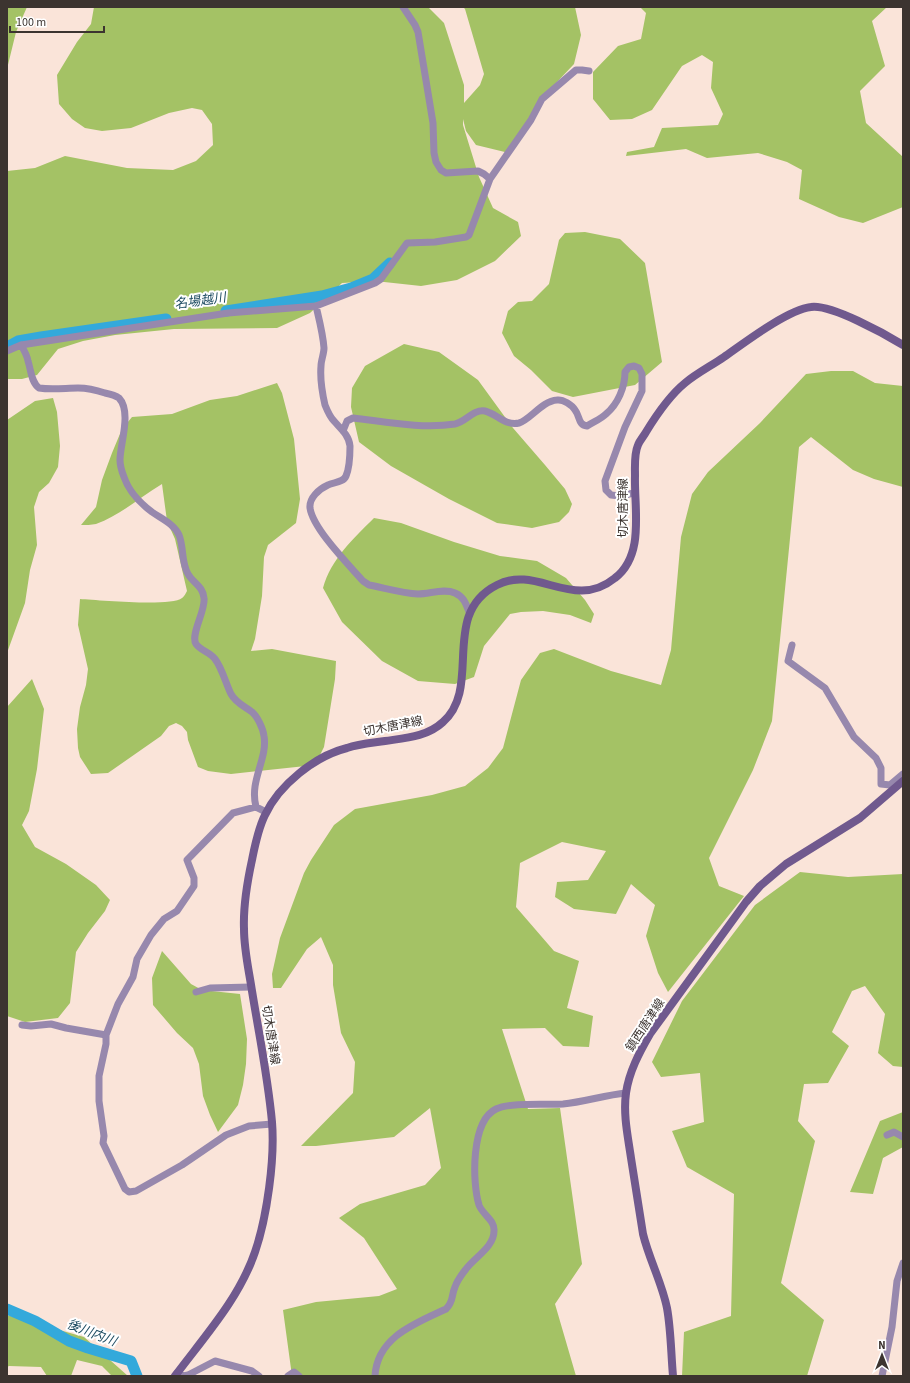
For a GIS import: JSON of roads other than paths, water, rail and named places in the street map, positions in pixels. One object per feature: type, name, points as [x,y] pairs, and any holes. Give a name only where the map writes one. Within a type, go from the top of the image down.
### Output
[{"type":"main road","name":"切木唐津線","points":[[176,1375],[230,1302],[244,1278],[255,1250],[264,1212],[271,1171],[273,1148],[272,1124],[268,1089],[251,987],[244,930],[245,894],[255,840],[266,812],[285,786],[309,766],[325,756],[344,748],[419,736],[435,729],[446,720],[456,707],[460,691],[465,630],[469,612],[479,597],[495,585],[512,579],[529,580],[572,591],[584,592],[610,582],[622,573],[634,549],[636,535],[634,493],[635,462],[638,445],[670,397],[685,383],[780,320],[809,307],[821,307],[838,312],[903,345]]},
{"type":"main road","name":"鎮西唐津線","points":[[673,1376],[667,1308],[643,1234],[627,1132],[625,1108],[626,1093],[630,1076],[639,1053],[650,1034],[746,902],[760,886],[786,864],[860,818],[903,781]]},
{"type":"street","points":[[403,7],[418,32],[432,122],[436,162],[441,170],[446,173],[453,174],[478,171],[490,179]]},
{"type":"street","points":[[7,351],[21,345],[228,313],[316,306],[375,283],[381,279],[407,242],[435,242],[466,238],[469,235],[490,179],[531,120],[542,98],[576,70],[589,71]]},
{"type":"street","points":[[316,306],[324,349],[321,364],[321,384],[326,406],[333,420],[343,431],[350,443],[350,455],[346,476],[342,480],[327,485],[315,494],[311,500],[310,507],[312,515],[332,545],[363,582],[369,585],[416,594],[441,591],[454,592],[464,598],[469,612]]},
{"type":"street","points":[[21,345],[28,360],[34,382],[39,388],[93,389],[115,395],[123,404],[125,430],[120,460],[121,469],[125,480],[132,493],[140,502],[173,526],[179,536],[185,567],[188,574],[201,587],[204,598],[204,606],[194,637],[195,643],[216,659],[232,695],[238,703],[253,713],[258,720],[264,736],[264,750],[255,786],[254,797],[256,807]]},
{"type":"street","points":[[343,431],[347,421],[353,418],[426,427],[460,423],[478,411],[486,411],[506,422],[520,423],[546,404],[556,400],[563,400],[576,410],[580,422],[584,426],[587,426],[606,414],[620,395],[625,382],[625,372],[629,367],[634,366],[639,368],[642,374],[642,391],[625,427],[605,481],[606,490],[611,495],[620,496],[634,493]]},
{"type":"street","points":[[792,645],[788,661],[825,688],[854,737],[876,758],[881,768],[881,784],[890,785],[903,774]]},
{"type":"street","points":[[266,812],[256,807],[233,813],[187,860],[194,878],[194,886],[177,911],[164,919],[151,935],[137,959],[133,977],[118,1004],[106,1035],[106,1044],[99,1076],[99,1101],[104,1136],[103,1144],[125,1190],[129,1192],[136,1191],[182,1165],[226,1135],[249,1126],[272,1124]]},
{"type":"street","points":[[196,992],[210,988],[251,987]]},
{"type":"street","points":[[22,1025],[31,1026],[51,1024],[106,1035]]},
{"type":"street","points":[[375,1376],[375,1371],[381,1354],[394,1336],[405,1328],[446,1309],[451,1304],[455,1287],[466,1269],[492,1242],[495,1230],[492,1222],[480,1207],[476,1188],[475,1153],[482,1126],[488,1115],[496,1109],[505,1106],[562,1104],[626,1093]]},
{"type":"street","points":[[887,1135],[894,1132],[903,1137]]},
{"type":"street","points":[[882,1376],[892,1327],[897,1281],[903,1263]]},
{"type":"street","points":[[176,1375],[188,1375],[215,1361],[252,1371],[259,1376]]},
{"type":"street","points":[[288,1376],[294,1372],[299,1376]]},
{"type":"waterway","name":"名場越川","points":[[226,311],[322,296],[351,288],[373,279],[390,263]]},
{"type":"waterway","name":"名場越川","points":[[7,347],[18,341],[166,319]]},
{"type":"waterway","name":"後川内川","points":[[7,1309],[35,1321],[69,1341],[131,1361],[137,1376]]}]
